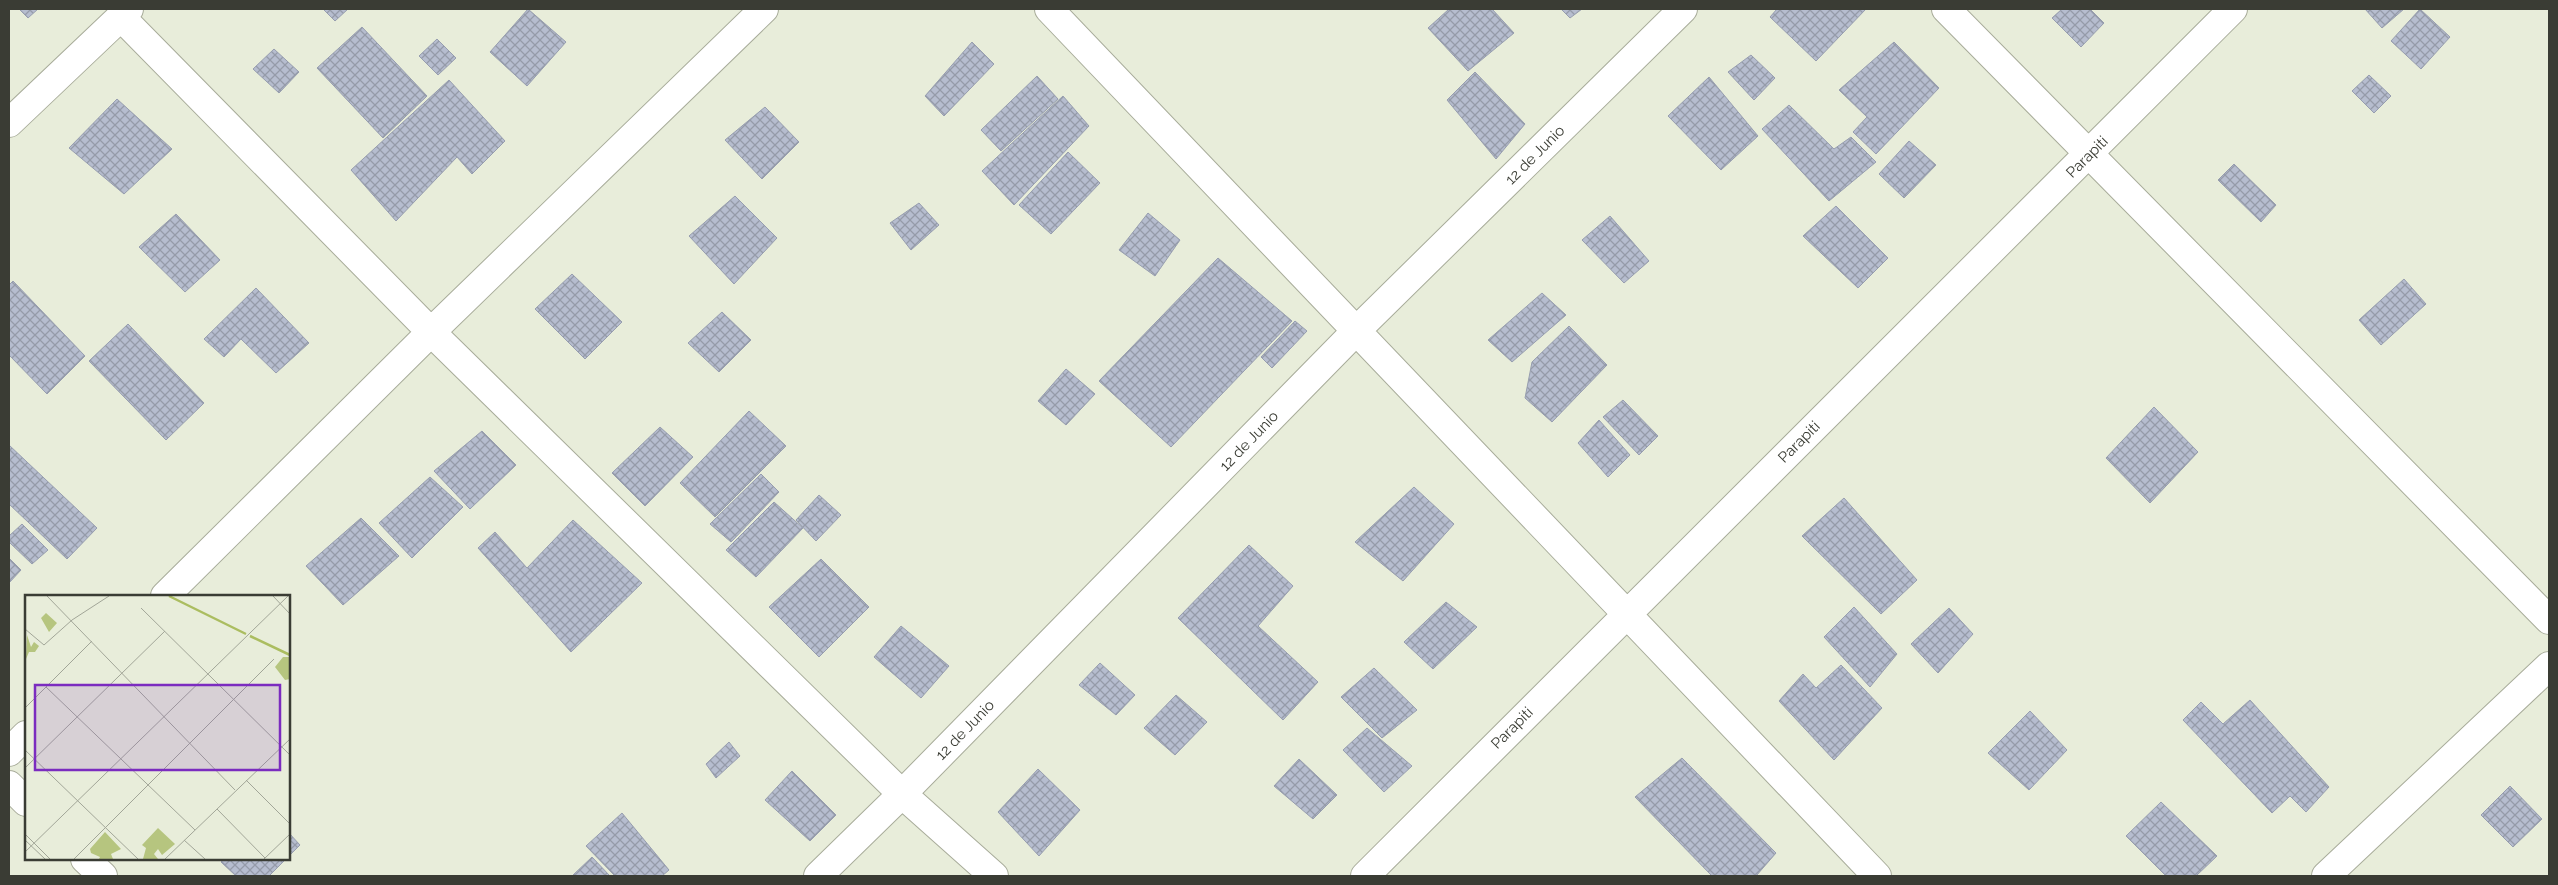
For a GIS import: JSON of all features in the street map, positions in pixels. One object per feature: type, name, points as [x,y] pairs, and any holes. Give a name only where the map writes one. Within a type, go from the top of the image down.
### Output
[{"type":"street","points":[[166,595],[431,332],[764,9]]},
{"type":"street","points":[[1049,9],[1358,329],[1877,876]]},
{"type":"street","name":"12 de Junio","points":[[818,876],[902,794],[1358,329],[1683,9]]},
{"type":"street","points":[[1946,9],[2549,620]]},
{"type":"street","name":"Parapiti","points":[[1365,876],[1626,613],[2091,154],[2233,9]]},
{"type":"street","points":[[9,123],[125,13],[431,332],[902,794],[994,876]]},
{"type":"street","points":[[2326,876],[2549,666]]},
{"type":"street","points":[[9,752],[25,736]]},
{"type":"street","points":[[9,785],[25,801]]},
{"type":"street","points":[[86,860],[103,876]]},
{"type":"building","points":[[19,9],[38,9],[28,18]]},
{"type":"building","points":[[323,9],[348,9],[335,21]]},
{"type":"building","points":[[528,9],[566,42],[527,86],[490,52]]},
{"type":"building","points":[[1449,9],[1492,9],[1514,33],[1468,71],[1428,28]]},
{"type":"building","points":[[1561,9],[1582,9],[1570,18]]},
{"type":"building","points":[[1777,9],[1866,9],[1816,61],[1770,17]]},
{"type":"building","points":[[2062,9],[2090,9],[2104,23],[2081,47],[2052,18]]},
{"type":"building","points":[[2365,9],[2404,9],[2382,28]]},
{"type":"building","points":[[2420,9],[2450,37],[2421,69],[2391,41]]},
{"type":"building","points":[[362,27],[427,96],[383,138],[317,68]]},
{"type":"building","points":[[437,39],[456,58],[438,75],[419,56]]},
{"type":"building","points":[[972,42],[994,64],[944,116],[925,96]]},
{"type":"building","points":[[1894,42],[1939,88],[1876,154],[1853,132],[1867,117],[1839,90]]},
{"type":"building","points":[[274,49],[299,72],[279,93],[253,69]]},
{"type":"building","points":[[1751,55],[1775,78],[1754,100],[1728,72]]},
{"type":"building","points":[[1475,72],[1525,124],[1496,159],[1447,100]]},
{"type":"building","points":[[2369,75],[2391,96],[2374,113],[2352,91]]},
{"type":"building","points":[[1037,76],[1058,99],[1001,151],[981,130]]},
{"type":"building","points":[[1709,77],[1758,136],[1721,170],[1668,116]]},
{"type":"building","points":[[449,80],[505,141],[472,174],[457,157],[396,221],[351,170]]},
{"type":"building","points":[[1063,96],[1089,126],[1014,205],[982,171]]},
{"type":"building","points":[[117,99],[172,149],[124,194],[69,148]]},
{"type":"building","points":[[1789,105],[1834,149],[1851,137],[1876,162],[1829,201],[1762,129]]},
{"type":"building","points":[[765,107],[799,142],[762,179],[725,140]]},
{"type":"building","points":[[1909,141],[1936,165],[1904,198],[1879,174]]},
{"type":"building","points":[[1068,152],[1100,183],[1051,234],[1019,205]]},
{"type":"building","points":[[2234,164],[2276,205],[2261,222],[2218,180]]},
{"type":"building","points":[[735,196],[777,238],[734,284],[689,236]]},
{"type":"building","points":[[919,203],[939,225],[911,250],[890,223]]},
{"type":"building","points":[[1836,206],[1888,258],[1858,288],[1803,236]]},
{"type":"building","points":[[1148,213],[1180,240],[1155,276],[1119,250]]},
{"type":"building","points":[[176,214],[220,260],[185,292],[139,247]]},
{"type":"building","points":[[1610,216],[1649,261],[1624,283],[1582,240]]},
{"type":"building","points":[[1218,258],[1292,321],[1171,447],[1099,381]]},
{"type":"building","points":[[572,274],[622,322],[585,359],[535,309]]},
{"type":"building","points":[[2404,279],[2426,304],[2381,345],[2359,320]]},
{"type":"building","points":[[13,281],[85,356],[47,394],[9,355],[9,285]]},
{"type":"building","points":[[256,288],[309,343],[276,373],[241,339],[224,357],[204,339]]},
{"type":"building","points":[[1542,293],[1566,315],[1512,362],[1488,340]]},
{"type":"building","points":[[722,312],[751,340],[719,372],[688,343]]},
{"type":"building","points":[[1295,321],[1307,331],[1272,368],[1261,357]]},
{"type":"building","points":[[128,324],[204,403],[166,440],[89,361]]},
{"type":"building","points":[[1569,326],[1607,365],[1552,422],[1525,398],[1532,362]]},
{"type":"building","points":[[1066,369],[1095,394],[1066,425],[1038,401]]},
{"type":"building","points":[[1623,400],[1658,436],[1639,455],[1603,417]]},
{"type":"building","points":[[2154,407],[2198,452],[2150,503],[2106,458]]},
{"type":"building","points":[[749,411],[786,446],[715,517],[680,483]]},
{"type":"building","points":[[1599,420],[1630,455],[1608,477],[1578,443]]},
{"type":"building","points":[[660,427],[693,457],[645,506],[612,473]]},
{"type":"building","points":[[482,431],[516,465],[470,509],[434,471]]},
{"type":"building","points":[[9,445],[97,528],[67,559],[9,504]]},
{"type":"building","points":[[761,474],[779,492],[731,542],[710,524]]},
{"type":"building","points":[[430,477],[463,507],[412,558],[379,523]]},
{"type":"building","points":[[1414,487],[1454,524],[1403,581],[1355,542]]},
{"type":"building","points":[[819,495],[841,515],[816,541],[796,520]]},
{"type":"building","points":[[1844,498],[1917,580],[1881,614],[1802,536]]},
{"type":"building","points":[[774,502],[803,528],[756,577],[726,550]]},
{"type":"building","points":[[361,518],[399,556],[343,605],[306,566]]},
{"type":"building","points":[[573,520],[642,583],[571,652],[478,548],[495,532],[527,568]]},
{"type":"building","points":[[22,524],[48,550],[32,564],[9,542],[9,536]]},
{"type":"building","points":[[1249,545],[1293,586],[1258,626],[1318,682],[1283,720],[1178,618]]},
{"type":"building","points":[[9,558],[21,570],[9,583]]},
{"type":"building","points":[[821,559],[869,607],[819,657],[769,607]]},
{"type":"building","points":[[1446,602],[1477,627],[1433,669],[1404,642]]},
{"type":"building","points":[[1854,607],[1897,654],[1870,687],[1824,637]]},
{"type":"building","points":[[1949,608],[1973,634],[1938,673],[1911,644]]},
{"type":"building","points":[[901,626],[949,666],[921,698],[874,657]]},
{"type":"building","points":[[1100,663],[1135,695],[1116,715],[1079,685]]},
{"type":"building","points":[[1841,665],[1882,708],[1834,760],[1779,701],[1803,674],[1816,688]]},
{"type":"building","points":[[1374,668],[1417,710],[1382,738],[1341,697]]},
{"type":"building","points":[[1176,695],[1207,722],[1175,755],[1144,728]]},
{"type":"building","points":[[2250,700],[2329,787],[2306,812],[2290,796],[2272,813],[2183,720],[2201,702],[2223,724]]},
{"type":"building","points":[[2030,711],[2067,750],[2029,790],[1988,753]]},
{"type":"building","points":[[1367,728],[1412,766],[1384,792],[1343,750]]},
{"type":"building","points":[[729,742],[740,756],[716,778],[706,764]]},
{"type":"building","points":[[1682,758],[1776,853],[1756,876],[1712,876],[1635,797]]},
{"type":"building","points":[[1299,759],[1337,795],[1313,819],[1274,786]]},
{"type":"building","points":[[1038,769],[1080,810],[1039,856],[998,812]]},
{"type":"building","points":[[792,771],[836,815],[810,841],[765,800]]},
{"type":"building","points":[[2510,786],[2542,819],[2513,847],[2481,815]]},
{"type":"building","points":[[2161,802],[2217,856],[2196,876],[2166,876],[2126,836]]},
{"type":"building","points":[[622,813],[669,870],[662,876],[615,876],[586,846]]},
{"type":"building","points":[[290,834],[300,845],[290,855]]},
{"type":"building","points":[[592,857],[610,876],[572,876]]},
{"type":"building","points":[[223,860],[285,860],[269,876],[236,876],[221,862]]}]
